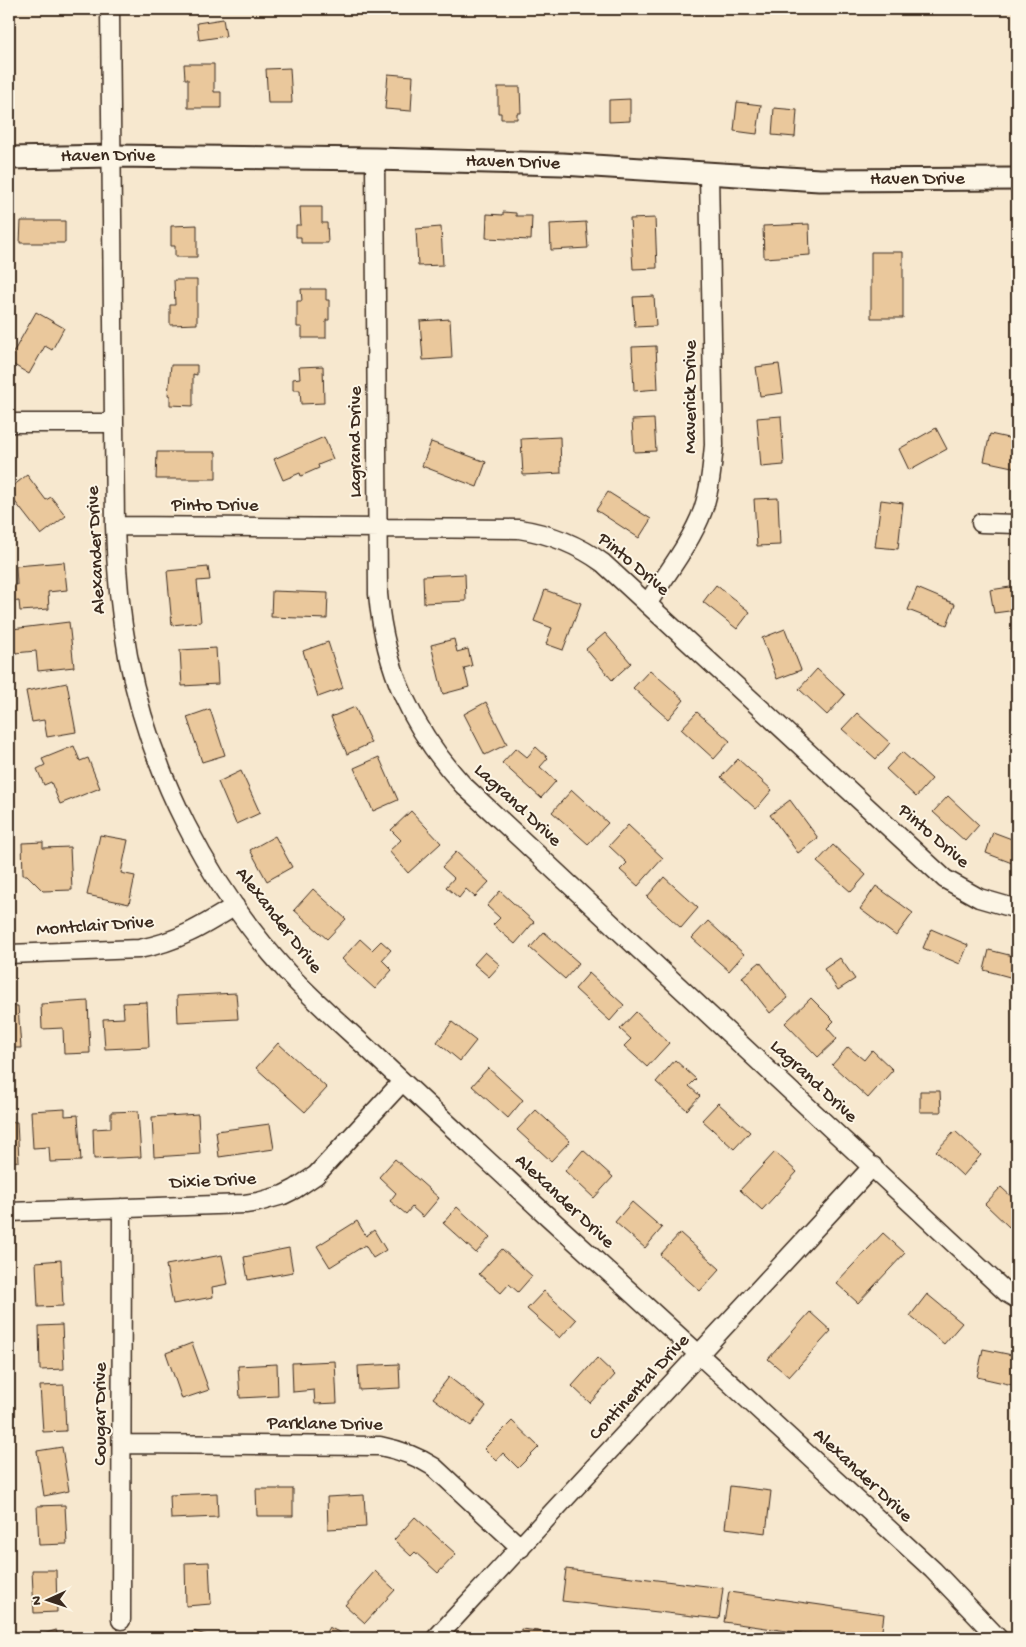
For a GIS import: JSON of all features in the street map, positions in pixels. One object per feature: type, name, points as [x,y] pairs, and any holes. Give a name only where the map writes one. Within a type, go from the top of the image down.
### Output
[{"type":"street","name":"Alexander Drive","points":[[110,9],[115,526],[118,581],[122,624],[128,659],[143,717],[166,780],[182,816],[235,906],[287,972],[402,1082],[933,1570],[998,1638]]},
{"type":"street","name":"Haven Drive","points":[[9,158],[112,156],[375,159],[562,164],[819,180],[1017,178]]},
{"type":"street","name":"Lagrand Drive","points":[[375,159],[378,594],[384,641],[396,680],[420,730],[463,785],[873,1166],[1006,1293],[1017,1299]]},
{"type":"street","name":"Maverick Drive","points":[[647,604],[695,529],[703,510],[711,468],[714,445],[709,174]]},
{"type":"street","points":[[9,423],[114,423]]},
{"type":"street","points":[[981,523],[1017,524]]},
{"type":"street","name":"Pinto Drive","points":[[115,526],[519,529],[550,535],[578,546],[597,558],[946,879],[979,898],[1017,909]]},
{"type":"street","name":"Montclair Drive","points":[[9,954],[139,949],[191,933],[235,906]]},
{"type":"street","name":"Dixie Drive","points":[[9,1212],[245,1204],[271,1199],[289,1192],[316,1175],[402,1082]]},
{"type":"street","name":"Continental Drive","points":[[436,1638],[873,1166]]},
{"type":"street","name":"Cougar Drive","points":[[121,1620],[122,1208]]},
{"type":"street","name":"Parklane Drive","points":[[122,1444],[380,1446],[394,1449],[422,1459],[434,1467],[520,1548]]},
{"type":"building","points":[[223,19],[226,36],[199,40],[197,23]]},
{"type":"building","points":[[184,64],[214,64],[214,92],[221,92],[221,108],[188,108],[188,79],[185,79]]},
{"type":"building","points":[[290,68],[292,103],[268,103],[266,69]]},
{"type":"building","points":[[388,74],[413,76],[411,111],[385,109]]},
{"type":"building","points":[[498,87],[520,87],[521,113],[517,113],[517,119],[501,119],[501,113],[498,113]]},
{"type":"building","points":[[630,99],[630,121],[609,122],[609,100]]},
{"type":"building","points":[[737,102],[761,105],[757,134],[734,131]]},
{"type":"building","points":[[774,108],[797,110],[795,137],[772,135]]},
{"type":"building","points":[[300,207],[322,207],[322,223],[327,223],[328,243],[301,243],[301,237],[296,237],[296,225],[301,225]]},
{"type":"building","points":[[503,212],[516,213],[516,216],[532,216],[531,240],[486,238],[487,214],[503,215]]},
{"type":"building","points":[[655,218],[657,268],[633,269],[630,219]]},
{"type":"building","points":[[21,221],[65,221],[65,243],[20,243]]},
{"type":"building","points":[[586,222],[588,248],[551,250],[550,224]]},
{"type":"building","points":[[809,224],[810,255],[764,258],[763,226]]},
{"type":"building","points":[[197,225],[197,257],[175,257],[175,246],[171,246],[171,226]]},
{"type":"building","points":[[441,227],[443,265],[418,266],[416,229]]},
{"type":"building","points":[[871,252],[903,252],[903,318],[871,318]]},
{"type":"building","points":[[174,280],[197,280],[197,324],[170,325],[170,305],[175,305]]},
{"type":"building","points":[[301,289],[326,289],[326,300],[329,300],[329,320],[326,320],[326,338],[302,338],[302,327],[297,327],[297,301],[302,301]]},
{"type":"building","points":[[654,296],[656,326],[635,327],[633,297]]},
{"type":"building","points":[[36,312],[64,328],[52,350],[45,346],[29,374],[9,362],[9,360]]},
{"type":"building","points":[[450,319],[452,358],[423,360],[420,321]]},
{"type":"building","points":[[656,346],[658,389],[634,391],[632,347]]},
{"type":"building","points":[[779,364],[783,393],[760,396],[756,367]]},
{"type":"building","points":[[171,365],[197,365],[197,375],[193,374],[193,406],[170,405],[170,396],[168,395]]},
{"type":"building","points":[[323,366],[324,403],[301,404],[300,390],[293,390],[293,379],[300,378],[299,367]]},
{"type":"building","points":[[781,416],[784,465],[761,467],[757,418]]},
{"type":"building","points":[[654,419],[656,451],[634,452],[632,420]]},
{"type":"building","points":[[936,428],[947,449],[909,470],[899,449]]},
{"type":"building","points":[[990,434],[1017,440],[1017,468],[984,461]]},
{"type":"building","points":[[324,437],[333,459],[318,465],[319,468],[301,476],[300,473],[283,480],[274,459]]},
{"type":"building","points":[[560,437],[561,473],[523,475],[521,439]]},
{"type":"building","points":[[431,442],[486,462],[477,487],[422,466]]},
{"type":"building","points":[[157,452],[216,452],[216,479],[156,479]]},
{"type":"building","points":[[27,475],[46,500],[51,497],[66,516],[41,535],[9,494],[9,489]]},
{"type":"building","points":[[608,492],[651,519],[639,538],[596,510]]},
{"type":"building","points":[[778,498],[780,545],[757,546],[754,499]]},
{"type":"building","points":[[881,500],[903,503],[898,549],[875,547]]},
{"type":"building","points":[[64,562],[67,590],[48,592],[49,609],[20,611],[19,601],[11,602],[10,585],[17,585],[16,566]]},
{"type":"building","points":[[208,567],[210,580],[197,581],[201,622],[172,625],[167,571]]},
{"type":"building","points":[[465,574],[466,601],[424,603],[423,576]]},
{"type":"building","points":[[716,585],[750,612],[737,629],[703,602]]},
{"type":"building","points":[[1017,586],[1017,610],[994,613],[990,590]]},
{"type":"building","points":[[917,588],[955,604],[947,625],[908,610]]},
{"type":"building","points":[[545,590],[581,603],[563,650],[546,644],[552,628],[534,621]]},
{"type":"building","points":[[272,591],[328,593],[327,619],[271,617]]},
{"type":"building","points":[[69,622],[74,667],[38,671],[36,651],[15,653],[12,629]]},
{"type":"building","points":[[785,629],[801,670],[777,679],[762,638]]},
{"type":"building","points":[[605,633],[631,663],[612,680],[586,649]]},
{"type":"building","points":[[454,639],[457,652],[468,649],[472,666],[464,668],[469,687],[443,694],[431,645]]},
{"type":"building","points":[[328,642],[343,688],[318,697],[303,651]]},
{"type":"building","points":[[216,648],[218,684],[182,686],[180,650]]},
{"type":"building","points":[[817,669],[845,695],[827,715],[799,689]]},
{"type":"building","points":[[650,670],[684,700],[668,719],[633,688]]},
{"type":"building","points":[[67,683],[76,732],[47,737],[44,720],[32,722],[26,691]]},
{"type":"building","points":[[486,702],[507,744],[485,755],[464,714]]},
{"type":"building","points":[[355,707],[371,743],[347,754],[331,717]]},
{"type":"building","points":[[210,709],[225,755],[202,762],[187,717]]},
{"type":"building","points":[[697,712],[730,741],[714,759],[681,729]]},
{"type":"building","points":[[857,713],[890,743],[876,759],[842,729]]},
{"type":"building","points":[[74,746],[80,761],[88,758],[100,788],[60,804],[51,782],[44,785],[37,769],[45,765],[42,759]]},
{"type":"building","points":[[536,747],[548,758],[540,767],[556,781],[541,798],[502,763],[516,748],[527,757]]},
{"type":"building","points":[[902,752],[932,779],[916,797],[886,769]]},
{"type":"building","points":[[379,757],[398,800],[373,811],[354,768]]},
{"type":"building","points":[[738,759],[772,790],[756,809],[721,777]]},
{"type":"building","points":[[241,771],[260,813],[236,824],[218,782]]},
{"type":"building","points":[[572,790],[608,823],[588,844],[552,812]]},
{"type":"building","points":[[948,796],[979,825],[965,841],[933,812]]},
{"type":"building","points":[[790,800],[818,838],[798,853],[770,815]]},
{"type":"building","points":[[411,811],[441,843],[408,873],[389,851],[401,840],[391,830]]},
{"type":"building","points":[[628,825],[663,858],[638,886],[620,870],[627,863],[609,846]]},
{"type":"building","points":[[993,832],[1017,841],[1017,865],[986,853]]},
{"type":"building","points":[[100,835],[128,840],[121,873],[135,876],[129,904],[87,895]]},
{"type":"building","points":[[275,836],[292,867],[267,881],[250,850]]},
{"type":"building","points":[[43,842],[43,848],[70,847],[72,890],[43,891],[27,875],[23,875],[22,843]]},
{"type":"building","points":[[833,845],[866,875],[851,892],[817,862]]},
{"type":"building","points":[[456,852],[489,882],[475,897],[466,889],[459,898],[446,887],[454,878],[442,867]]},
{"type":"building","points":[[10,856],[11,892],[9,892]]},
{"type":"building","points":[[664,877],[698,908],[681,928],[647,897]]},
{"type":"building","points":[[876,886],[913,913],[896,936],[860,909]]},
{"type":"building","points":[[313,889],[346,919],[327,939],[294,910]]},
{"type":"building","points":[[500,891],[534,922],[515,944],[493,925],[500,918],[487,906]]},
{"type":"building","points":[[708,921],[744,954],[729,971],[692,938]]},
{"type":"building","points":[[931,929],[968,945],[960,964],[923,948]]},
{"type":"building","points":[[544,932],[579,963],[565,979],[530,948]]},
{"type":"building","points":[[360,939],[372,950],[381,941],[391,950],[382,960],[392,970],[375,989],[342,959]]},
{"type":"building","points":[[989,950],[1017,957],[1017,979],[984,970]]},
{"type":"building","points":[[485,952],[500,965],[489,977],[474,964]]},
{"type":"building","points":[[840,958],[855,979],[838,990],[824,969]]},
{"type":"building","points":[[760,962],[788,998],[770,1013],[742,977]]},
{"type":"building","points":[[589,973],[624,1005],[610,1021],[575,989]]},
{"type":"building","points":[[236,993],[238,1019],[178,1022],[177,996]]},
{"type":"building","points":[[811,998],[834,1021],[827,1028],[837,1039],[818,1057],[785,1023]]},
{"type":"building","points":[[88,1001],[90,1053],[64,1054],[63,1028],[42,1029],[41,1004]]},
{"type":"building","points":[[147,1002],[149,1047],[105,1049],[103,1019],[124,1018],[123,1003]]},
{"type":"building","points":[[9,1006],[18,1006],[21,1048],[9,1048]]},
{"type":"building","points":[[636,1012],[669,1043],[647,1067],[624,1046],[631,1039],[620,1029]]},
{"type":"building","points":[[452,1022],[476,1041],[460,1061],[437,1042]]},
{"type":"building","points":[[278,1043],[327,1088],[305,1112],[256,1068]]},
{"type":"building","points":[[848,1047],[864,1060],[872,1050],[893,1070],[868,1098],[832,1065]]},
{"type":"building","points":[[675,1060],[696,1079],[689,1086],[700,1096],[687,1110],[656,1082]]},
{"type":"building","points":[[488,1068],[523,1100],[508,1118],[472,1086]]},
{"type":"building","points":[[920,1091],[940,1091],[941,1112],[920,1112]]},
{"type":"building","points":[[718,1103],[750,1132],[734,1149],[702,1120]]},
{"type":"building","points":[[65,1109],[65,1116],[78,1115],[81,1161],[50,1162],[49,1147],[33,1148],[31,1111]]},
{"type":"building","points":[[536,1110],[570,1141],[551,1161],[517,1130]]},
{"type":"building","points":[[138,1111],[141,1157],[94,1159],[93,1129],[111,1128],[111,1112]]},
{"type":"building","points":[[198,1114],[200,1154],[154,1157],[152,1117]]},
{"type":"building","points":[[9,1122],[17,1122],[19,1161],[9,1162]]},
{"type":"building","points":[[270,1124],[274,1149],[219,1157],[216,1131]]},
{"type":"building","points":[[955,1131],[981,1155],[963,1176],[936,1151]]},
{"type":"building","points":[[583,1150],[613,1177],[594,1198],[565,1171]]},
{"type":"building","points":[[775,1152],[797,1172],[762,1210],[740,1190]]},
{"type":"building","points":[[395,1159],[439,1198],[423,1217],[412,1207],[406,1214],[390,1201],[396,1193],[379,1177]]},
{"type":"building","points":[[1001,1187],[1017,1202],[1017,1218],[1009,1227],[985,1204]]},
{"type":"building","points":[[632,1202],[662,1228],[645,1248],[615,1222]]},
{"type":"building","points":[[457,1207],[490,1237],[476,1253],[443,1223]]},
{"type":"building","points":[[357,1221],[366,1236],[374,1230],[386,1250],[373,1258],[365,1245],[330,1267],[317,1246]]},
{"type":"building","points":[[680,1233],[720,1269],[700,1291],[660,1255]]},
{"type":"building","points":[[883,1233],[905,1253],[858,1303],[836,1283]]},
{"type":"building","points":[[289,1248],[293,1272],[248,1280],[244,1257]]},
{"type":"building","points":[[502,1249],[532,1276],[518,1292],[509,1284],[501,1293],[479,1274]]},
{"type":"building","points":[[222,1255],[228,1284],[212,1287],[213,1297],[173,1304],[166,1265]]},
{"type":"building","points":[[61,1260],[63,1306],[38,1307],[36,1262]]},
{"type":"building","points":[[544,1291],[576,1320],[560,1338],[527,1309]]},
{"type":"building","points":[[927,1294],[962,1323],[944,1344],[910,1316]]},
{"type":"building","points":[[810,1312],[831,1331],[789,1377],[768,1359]]},
{"type":"building","points":[[62,1325],[64,1369],[40,1370],[39,1326]]},
{"type":"building","points":[[192,1343],[209,1390],[182,1399],[166,1353]]},
{"type":"building","points":[[983,1349],[1017,1356],[1017,1386],[977,1377]]},
{"type":"building","points":[[597,1358],[615,1375],[590,1403],[572,1386]]},
{"type":"building","points":[[335,1361],[337,1403],[315,1404],[314,1390],[293,1392],[292,1363]]},
{"type":"building","points":[[277,1364],[278,1396],[240,1398],[238,1366]]},
{"type":"building","points":[[399,1364],[400,1388],[359,1390],[358,1366]]},
{"type":"building","points":[[449,1377],[486,1406],[471,1426],[433,1398]]},
{"type":"building","points":[[64,1385],[66,1431],[43,1432],[40,1386]]},
{"type":"building","points":[[512,1421],[539,1447],[518,1468],[503,1453],[496,1461],[484,1449]]},
{"type":"building","points":[[62,1447],[69,1491],[44,1496],[37,1451]]},
{"type":"building","points":[[730,1486],[771,1491],[766,1533],[725,1528]]},
{"type":"building","points":[[256,1489],[293,1489],[293,1516],[257,1516]]},
{"type":"building","points":[[217,1493],[218,1517],[171,1519],[170,1495]]},
{"type":"building","points":[[364,1495],[366,1527],[328,1529],[327,1497]]},
{"type":"building","points":[[65,1505],[67,1544],[39,1545],[37,1506]]},
{"type":"building","points":[[415,1517],[456,1554],[438,1573],[415,1552],[411,1556],[394,1540]]},
{"type":"building","points":[[209,1562],[211,1604],[186,1606],[185,1563]]},
{"type":"building","points":[[566,1569],[723,1588],[719,1619],[562,1601]]},
{"type":"building","points":[[32,1570],[56,1570],[57,1612],[34,1613]]},
{"type":"building","points":[[375,1571],[395,1590],[365,1623],[345,1605]]},
{"type":"building","points":[[729,1592],[884,1614],[881,1638],[836,1638],[724,1622]]},
{"type":"building","points":[[329,1627],[350,1638],[323,1638]]},
{"type":"building","points":[[521,1629],[600,1638],[520,1638]]},
{"type":"building","points":[[56,1630],[59,1638],[34,1637]]},
{"type":"building","points":[[193,1631],[215,1638],[190,1638]]}]
